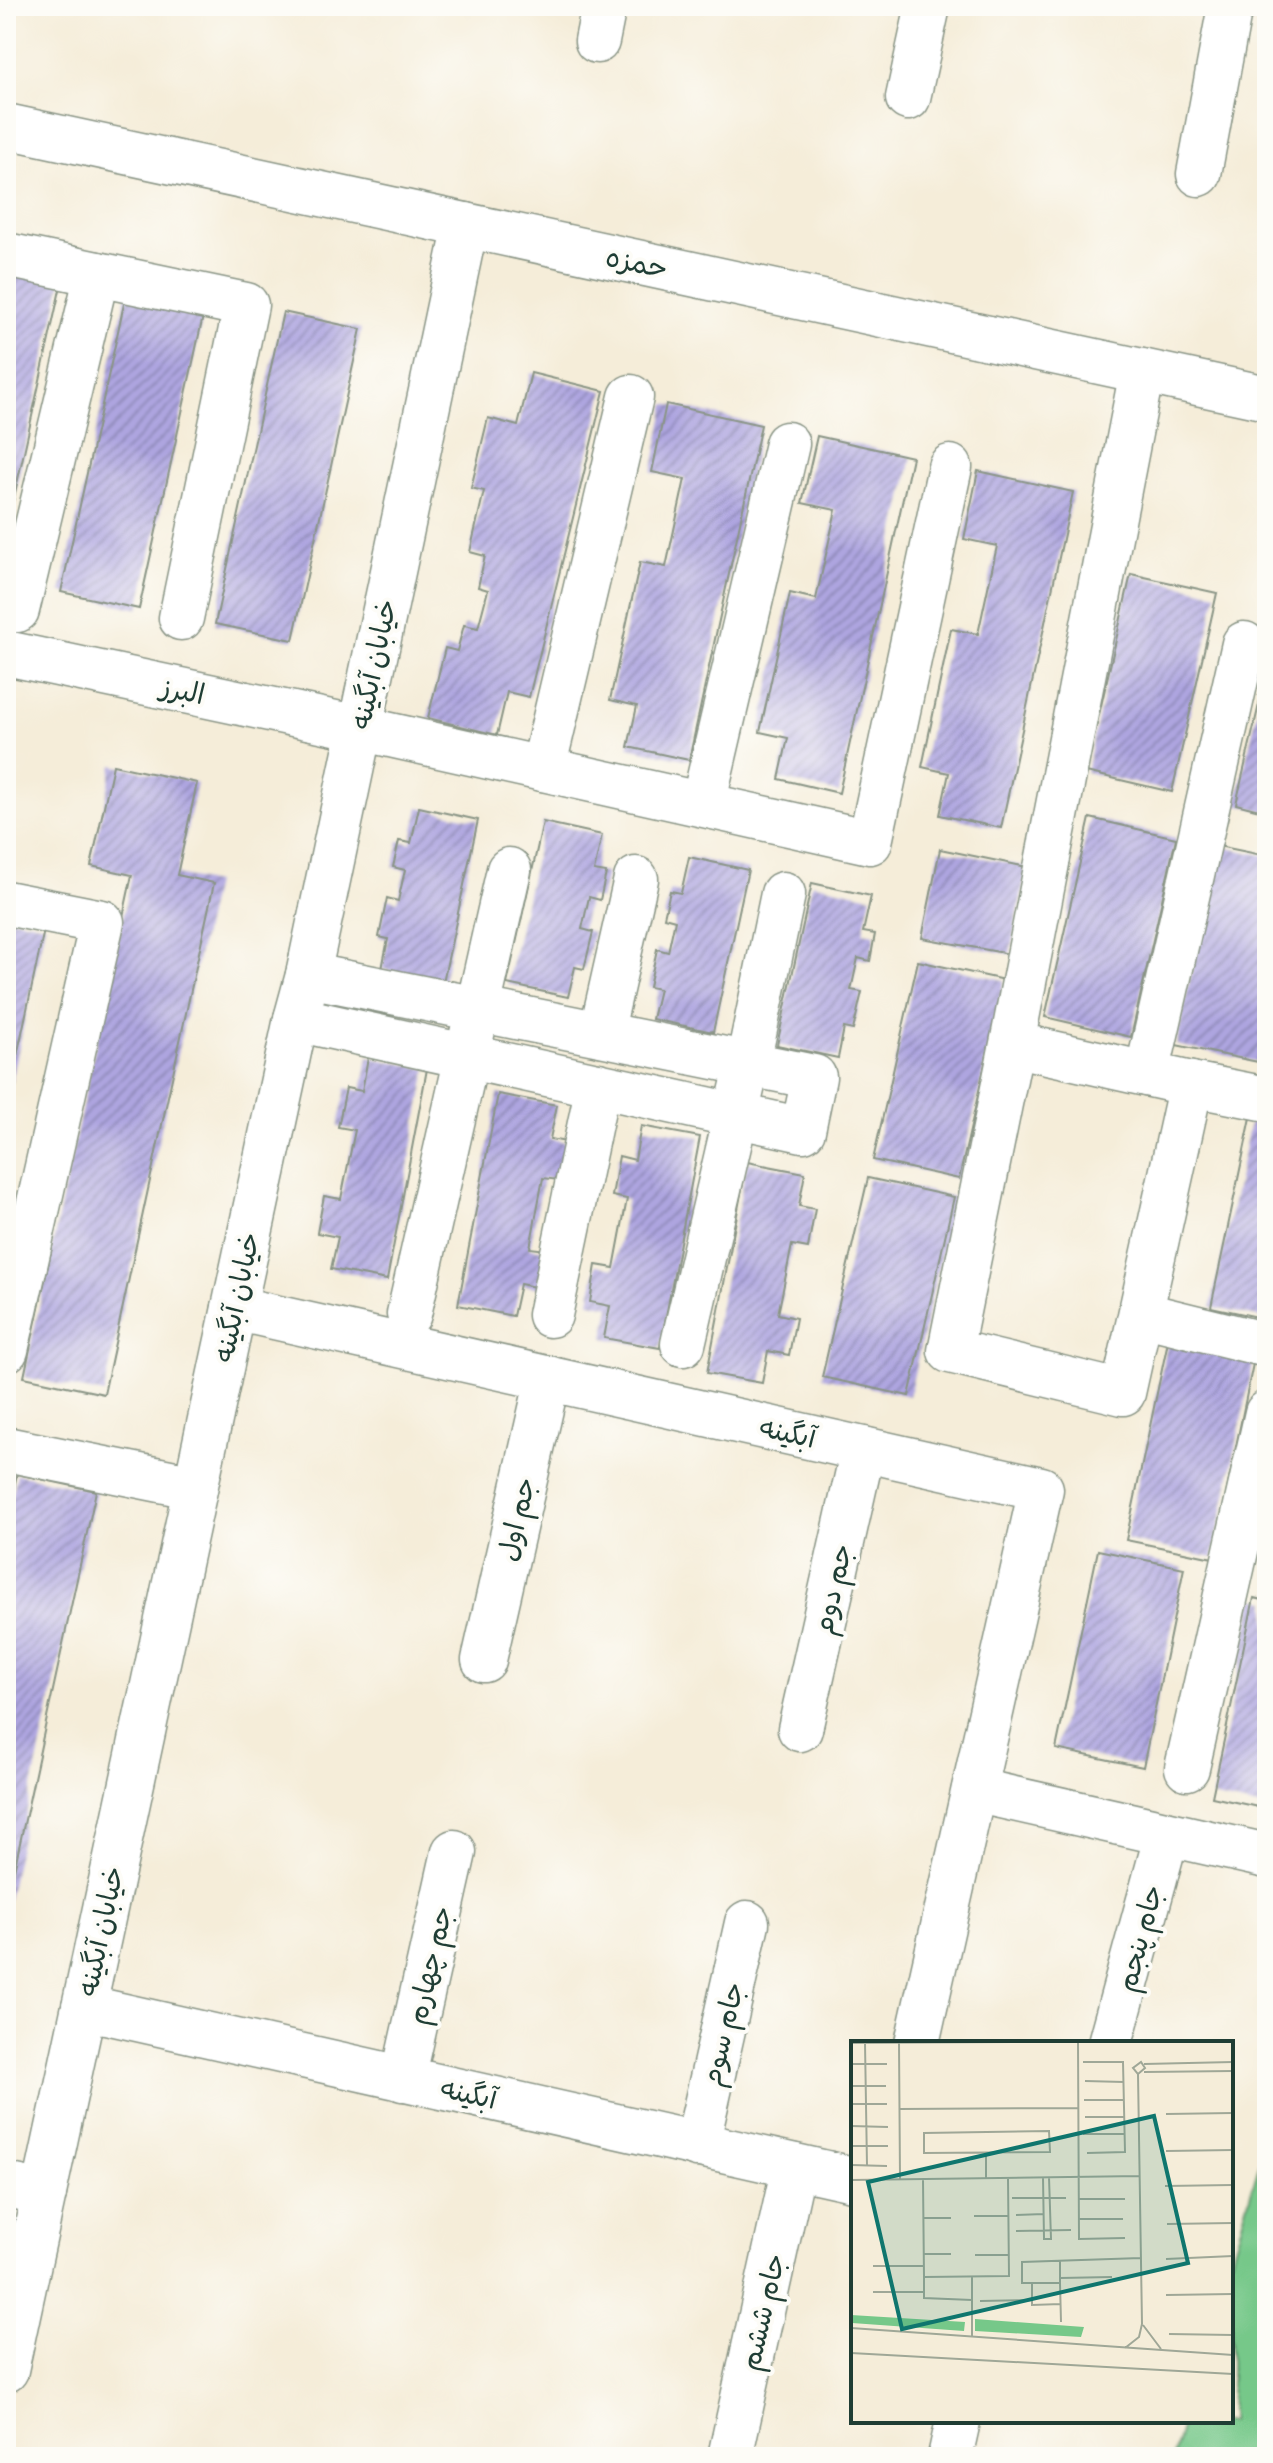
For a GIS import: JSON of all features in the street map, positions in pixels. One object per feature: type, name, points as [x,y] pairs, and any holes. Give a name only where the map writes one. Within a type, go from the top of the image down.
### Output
[{"type":"street","points":[[908,98],[928,6]]},
{"type":"street","points":[[1199,174],[1230,6]]},
{"type":"street","name":"حمزه","points":[[6,126],[1267,398]]},
{"type":"street","name":"خیابان آبگینه","points":[[6,2370],[25,2189],[84,2007],[308,975],[466,225]]},
{"type":"street","points":[[6,255],[246,305],[181,618]]},
{"type":"street","points":[[17,610],[97,274]]},
{"type":"street","points":[[1142,371],[950,1351],[1123,1393],[1191,1084]]},
{"type":"street","points":[[543,769],[631,397]]},
{"type":"street","points":[[703,804],[787,444]]},
{"type":"street","name":"البرز","points":[[6,653],[870,842],[950,467]]},
{"type":"street","points":[[1147,1074],[1244,644]]},
{"type":"street","points":[[409,1314],[509,870]]},
{"type":"street","points":[[601,1034],[636,879]]},
{"type":"street","points":[[683,1344],[748,1063],[783,894]]},
{"type":"street","points":[[6,903],[102,922],[6,1350]]},
{"type":"street","points":[[296,1019],[803,1130],[814,1077],[308,975]]},
{"type":"street","points":[[1012,1044],[1267,1099]]},
{"type":"street","points":[[550,1315],[598,1085]]},
{"type":"street","name":"آبگینه","points":[[234,1308],[1041,1489],[917,2041]]},
{"type":"street","points":[[1141,1314],[1267,1345]]},
{"type":"street","name":"جم اول","points":[[484,1660],[548,1378]]},
{"type":"street","points":[[1187,1768],[1267,1413]]},
{"type":"street","points":[[6,1449],[195,1487]]},
{"type":"street","name":"جم دوم","points":[[800,1729],[863,1449]]},
{"type":"street","points":[[974,1790],[1267,1856]]},
{"type":"street","name":"جام پنجم","points":[[1111,2041],[1167,1834]]},
{"type":"street","name":"جم چهارم","points":[[403,2079],[454,1852]]},
{"type":"street","name":"جام سوم","points":[[697,2145],[747,1923]]},
{"type":"street","name":"آبگینه","points":[[84,2007],[851,2179]]},
{"type":"street","name":"جام ششم","points":[[730,2457],[794,2166]]},
{"type":"street","points":[[950,2457],[958,2423]]},
{"type":"green space","points":[[1267,2138],[1267,2406],[1251,2457],[1173,2457],[1182,2423],[1233,2423],[1233,2253]]},
{"type":"building","points":[[6,254],[65,267],[7,529],[6,529]]},
{"type":"building","points":[[129,281],[207,298],[139,609],[61,592]]},
{"type":"building","points":[[283,312],[361,329],[293,640],[215,624]]},
{"type":"building","points":[[531,373],[604,391],[529,697],[507,692],[497,735],[428,718],[445,648],[457,651],[464,625],[478,628],[488,590],[478,587],[485,556],[470,552],[484,491],[471,488],[488,418],[518,426]]},
{"type":"building","points":[[666,404],[761,425],[689,760],[628,747],[637,706],[610,700],[640,562],[666,567],[685,479],[652,472]]},
{"type":"building","points":[[817,436],[912,457],[839,793],[779,779],[788,738],[760,732],[790,593],[816,599],[836,510],[802,503]]},
{"type":"building","points":[[978,471],[1073,492],[1001,828],[940,815],[949,773],[922,767],[951,629],[978,634],[997,546],[964,539]]},
{"type":"building","points":[[1131,574],[1217,593],[1172,792],[1086,772]]},
{"type":"building","points":[[1264,683],[1267,683],[1267,812],[1236,804]]},
{"type":"building","points":[[113,765],[197,783],[177,875],[214,883],[104,1394],[24,1377],[132,875],[91,866]]},
{"type":"building","points":[[419,807],[478,820],[443,982],[382,969],[388,939],[379,937],[387,898],[398,901],[405,870],[393,867],[399,841],[411,843]]},
{"type":"building","points":[[1090,818],[1176,838],[1131,1037],[1045,1017]]},
{"type":"building","points":[[543,822],[602,835],[594,871],[606,873],[600,900],[589,897],[582,929],[593,932],[584,969],[575,967],[568,997],[507,984]]},
{"type":"building","points":[[1218,846],[1267,856],[1267,1043],[1263,1063],[1176,1045]]},
{"type":"building","points":[[940,849],[1027,867],[1010,954],[922,938]]},
{"type":"building","points":[[689,857],[748,870],[713,1032],[652,1019],[659,989],[649,987],[657,949],[668,952],[675,920],[664,917],[670,891],[681,893]]},
{"type":"building","points":[[812,883],[871,896],[863,932],[875,934],[870,961],[858,958],[851,990],[862,992],[853,1030],[844,1028],[838,1058],[777,1045]]},
{"type":"building","points":[[6,917],[45,925],[7,1103],[6,1103]]},
{"type":"building","points":[[918,961],[1004,980],[959,1179],[873,1160]]},
{"type":"building","points":[[368,1057],[427,1069],[387,1280],[331,1269],[338,1237],[317,1233],[324,1196],[341,1199],[355,1130],[338,1127],[346,1088],[362,1091]]},
{"type":"building","points":[[498,1094],[557,1105],[550,1139],[566,1142],[559,1180],[543,1178],[530,1248],[547,1250],[540,1288],[520,1284],[513,1316],[458,1305]]},
{"type":"building","points":[[1253,1108],[1267,1111],[1267,1319],[1211,1307]]},
{"type":"building","points":[[641,1126],[700,1137],[660,1348],[604,1338],[610,1306],[590,1302],[596,1265],[614,1268],[627,1199],[612,1196],[619,1156],[635,1160]]},
{"type":"building","points":[[747,1162],[805,1173],[799,1206],[815,1209],[808,1248],[792,1245],[778,1314],[796,1318],[789,1355],[768,1351],[762,1383],[707,1373]]},
{"type":"building","points":[[868,1178],[954,1197],[909,1396],[822,1377]]},
{"type":"building","points":[[1168,1341],[1254,1359],[1213,1558],[1126,1540]]},
{"type":"building","points":[[17,1474],[96,1491],[7,1903],[6,1524]]},
{"type":"building","points":[[1098,1550],[1184,1568],[1143,1767],[1056,1749]]},
{"type":"building","points":[[1254,1598],[1267,1601],[1267,1809],[1212,1797]]}]
